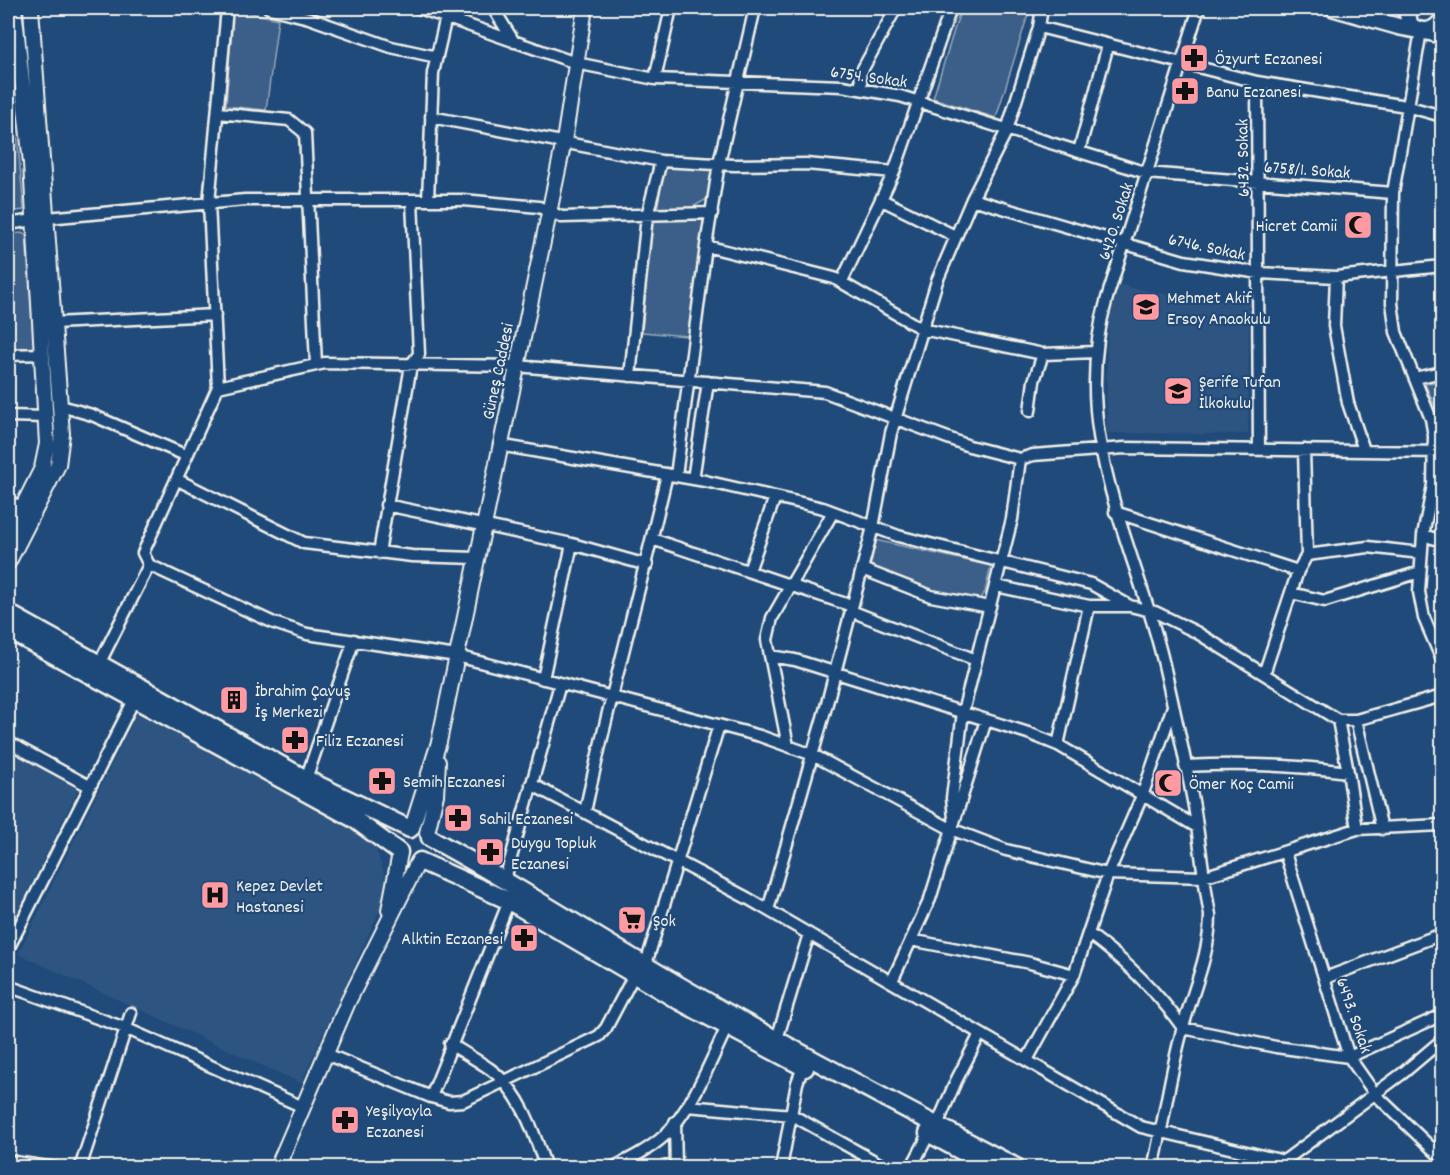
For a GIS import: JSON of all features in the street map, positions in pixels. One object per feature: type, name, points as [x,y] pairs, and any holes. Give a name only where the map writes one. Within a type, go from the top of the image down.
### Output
[{"type":"main road","points":[[1332,8],[1443,35]]},
{"type":"main road","points":[[1406,8],[1410,25],[1421,31],[1434,29],[1443,20]]},
{"type":"main road","points":[[8,613],[100,662],[306,779],[420,832],[505,879],[727,1027],[933,1130],[1018,1167]]},
{"type":"main road","points":[[8,630],[354,819],[408,861],[419,861],[509,901],[777,1040],[933,1130],[985,1166]]},
{"type":"main road","points":[[399,853],[399,838],[420,832]]},
{"type":"main road","points":[[419,861],[431,849],[420,832]]},
{"type":"street","points":[[8,563],[58,465],[62,434],[54,322],[14,8]]},
{"type":"street","points":[[8,536],[42,468],[47,444],[41,219],[31,8]]},
{"type":"street","points":[[226,8],[209,203],[218,387],[185,455],[178,480],[143,553],[149,565],[274,622],[307,634],[456,656],[718,725],[788,746],[813,755],[1006,850],[1108,874],[1203,878],[1285,853],[1322,838],[1357,830],[1443,825]]},
{"type":"street","points":[[268,8],[309,18],[391,47],[437,57]]},
{"type":"street","name":"6754. Sokak","points":[[419,8],[576,63],[656,79],[862,89],[920,101],[1147,173]]},
{"type":"street","points":[[493,8],[514,42]]},
{"type":"street","name":"Güneş Caddesi","points":[[420,832],[436,795],[439,742],[564,141],[585,8]]},
{"type":"street","points":[[656,79],[671,8]]},
{"type":"street","points":[[585,812],[610,697],[652,539],[672,475],[691,381],[706,246],[719,164],[755,8]]},
{"type":"street","points":[[862,89],[860,74],[896,8]]},
{"type":"street","points":[[842,281],[894,172],[950,10],[932,8]]},
{"type":"street","points":[[768,910],[835,674],[873,526],[895,419],[922,329],[937,281],[955,236],[1007,130],[1039,27],[1042,8]]},
{"type":"street","name":"6420. Sokak","points":[[1152,1167],[1183,1028],[1203,966],[1210,932],[1210,915],[1197,827],[1172,709],[1168,678],[1115,512],[1100,450],[1096,352],[1098,331],[1199,8]]},
{"type":"street","points":[[428,200],[433,73],[446,17]]},
{"type":"street","points":[[1039,27],[1257,82],[1406,106],[1443,116]]},
{"type":"street","points":[[1421,31],[1406,106],[1393,193],[1392,303],[1396,332],[1431,419],[1443,463]]},
{"type":"street","points":[[1079,152],[1108,45]]},
{"type":"street","name":"6432. Sokak","points":[[1257,82],[1259,450]]},
{"type":"street","points":[[218,113],[284,119],[305,133],[316,364]]},
{"type":"street","points":[[431,117],[661,161],[806,164],[894,172]]},
{"type":"street","points":[[630,376],[647,216],[661,161]]},
{"type":"street","name":"6758/1. Sokak","points":[[1147,173],[1393,193]]},
{"type":"street","name":"6746. Sokak","points":[[972,199],[1040,221],[1126,242],[1184,261],[1259,273],[1336,277],[1443,266]]},
{"type":"street","points":[[8,225],[41,219],[245,200],[308,202],[428,200],[522,205],[562,217],[712,213]]},
{"type":"street","points":[[882,200],[955,236]]},
{"type":"street","points":[[379,553],[411,365],[419,354],[412,201]]},
{"type":"street","points":[[706,246],[762,258],[842,281],[922,329],[1043,354],[1096,352]]},
{"type":"street","points":[[1336,277],[1334,326],[1348,403],[1364,450]]},
{"type":"street","points":[[54,322],[215,315]]},
{"type":"street","points":[[8,355],[43,354]]},
{"type":"street","points":[[1030,411],[1034,381],[1043,354]]},
{"type":"street","points":[[218,387],[316,364],[516,366],[825,392],[969,446],[1020,459],[1032,455],[1072,454],[1100,450],[1364,450],[1439,453]]},
{"type":"street","points":[[1415,378],[1443,372]]},
{"type":"street","points":[[693,479],[708,382]]},
{"type":"street","points":[[61,406],[92,415],[185,455]]},
{"type":"street","points":[[8,416],[46,417]]},
{"type":"street","points":[[499,445],[672,475],[775,497],[833,512],[898,536],[1091,584],[1130,606]]},
{"type":"street","points":[[1264,674],[1298,571],[1307,555],[1304,450]]},
{"type":"street","points":[[1439,453],[1423,535],[1419,592],[1424,618],[1443,660]]},
{"type":"street","points":[[953,824],[952,798],[963,712],[1003,561],[1012,519],[1020,459]]},
{"type":"street","points":[[178,480],[304,543],[379,553],[476,558]]},
{"type":"street","points":[[749,571],[775,497]]},
{"type":"street","points":[[8,501],[23,508]]},
{"type":"street","points":[[386,505],[572,544],[646,565]]},
{"type":"street","points":[[788,746],[767,640],[772,618],[833,512]]},
{"type":"street","points":[[1115,512],[1298,571]]},
{"type":"street","points":[[1423,535],[1443,541]]},
{"type":"street","points":[[652,539],[852,608],[976,660]]},
{"type":"street","points":[[543,679],[572,544]]},
{"type":"street","points":[[1307,555],[1368,548],[1421,553]]},
{"type":"street","points":[[100,662],[149,565]]},
{"type":"street","points":[[862,569],[931,596],[990,607]]},
{"type":"street","points":[[1291,593],[1325,601],[1420,572]]},
{"type":"street","points":[[996,585],[1089,606],[1130,606],[1176,620],[1338,720],[1356,720],[1443,696]]},
{"type":"street","points":[[1058,745],[1089,606]]},
{"type":"street","points":[[306,779],[354,640]]},
{"type":"street","points":[[770,656],[795,660],[963,712],[1058,745],[1197,827]]},
{"type":"street","points":[[505,879],[560,684]]},
{"type":"street","points":[[8,949],[134,700]]},
{"type":"street","points":[[1026,1060],[1074,975],[1108,874],[1142,796],[1172,709]]},
{"type":"street","points":[[892,981],[930,899],[986,720]]},
{"type":"street","points":[[1338,720],[1357,830]]},
{"type":"street","points":[[1356,720],[1382,828]]},
{"type":"street","points":[[326,1054],[431,1097],[449,1102],[463,1101],[506,1083],[599,1036],[640,969],[678,861],[718,725]]},
{"type":"street","points":[[8,742],[89,786]]},
{"type":"street","points":[[1185,766],[1226,764],[1307,767],[1348,772]]},
{"type":"street","points":[[531,784],[768,910],[1142,1127],[1283,1164],[1443,1040]]},
{"type":"street","points":[[388,918],[399,853]]},
{"type":"street","name":"6493. Sokak","points":[[1285,853],[1349,1057],[1375,1094],[1443,1158]]},
{"type":"street","points":[[277,1167],[388,918],[419,861]]},
{"type":"street","points":[[431,1097],[450,1044],[509,901]]},
{"type":"street","points":[[777,1040],[809,934]]},
{"type":"street","points":[[1089,934],[1123,959],[1163,1000],[1183,1028],[1276,1047],[1349,1057],[1443,1015]]},
{"type":"street","points":[[1325,978],[1443,934]]},
{"type":"street","points":[[911,940],[1030,963],[1074,975]]},
{"type":"street","points":[[8,986],[125,1028],[303,1107]]},
{"type":"street","points":[[80,1167],[131,1013]]},
{"type":"street","points":[[612,1167],[633,1158],[665,1135],[687,1106],[727,1027]]},
{"type":"street","points":[[911,1167],[933,1130],[980,1034]]},
{"type":"street","points":[[450,1044],[491,1069],[506,1083],[531,1125],[546,1167]]},
{"type":"street","points":[[781,1167],[797,1083],[803,1067]]},
{"type":"street","points":[[687,1106],[792,1115],[887,1167]]},
{"type":"street","points":[[675,1122],[676,1167]]},
{"type":"street","points":[[8,1161],[55,1167]]},
{"type":"shaded area","points":[[961,8],[1030,8],[996,118],[933,98]]},
{"type":"shaded area","points":[[233,9],[278,19],[266,110],[226,106]]},
{"type":"shaded area","points":[[8,35],[24,210],[8,212]]},
{"type":"shaded area","points":[[667,166],[712,168],[707,199],[684,212],[657,210],[664,169]]},
{"type":"shaded area","points":[[654,218],[704,219],[707,224],[691,331],[687,336],[642,332],[651,224]]},
{"type":"shaded area","points":[[21,233],[26,235],[34,348],[8,348],[8,235]]},
{"type":"shaded area","name":"Şerife Tufan İlkokulu","points":[[1120,285],[1178,297],[1249,303],[1248,434],[1107,433],[1107,347],[1110,317]]},
{"type":"shaded area","points":[[1442,380],[1442,421],[1425,384]]},
{"type":"shaded area","points":[[875,540],[991,566],[985,592],[980,599],[935,591],[870,568]]},
{"type":"shaded area","name":"Kepez Devlet Hastanesi","points":[[138,711],[328,810],[373,840],[386,880],[380,909],[301,1083],[18,954]]},
{"type":"shaded area","points":[[8,751],[77,783],[78,790],[8,931]]},
{"type":"waterway","points":[[22,8],[26,55]]},
{"type":"place","name":"Özyurt Eczanesi","points":[[1194,58]]},
{"type":"place","name":"Banu Eczanesi","points":[[1185,91]]},
{"type":"place","name":"Hicret Camii","points":[[1358,225]]},
{"type":"place","name":"Mehmet Akif Ersoy Anaokulu","points":[[1146,307]]},
{"type":"place","name":"Şerife Tufan İlkokulu","points":[[1178,391]]},
{"type":"place","name":"İbrahim Çavuş İş Merkezi","points":[[234,700]]},
{"type":"place","name":"Filiz Eczanesi","points":[[295,740]]},
{"type":"place","name":"Semih Eczanesi","points":[[382,781]]},
{"type":"place","name":"Ömer Koç Camii","points":[[1168,783]]},
{"type":"place","name":"Sahil Eczanesi","points":[[458,818]]},
{"type":"place","name":"Duygu Topluk Eczanesi","points":[[490,852]]},
{"type":"place","name":"Kepez Devlet Hastanesi","points":[[215,895]]},
{"type":"place","name":"Şok","points":[[632,920]]},
{"type":"place","name":"Alktin Eczanesi","points":[[524,938]]},
{"type":"place","name":"Yeşilyayla Eczanesi","points":[[345,1120]]}]
